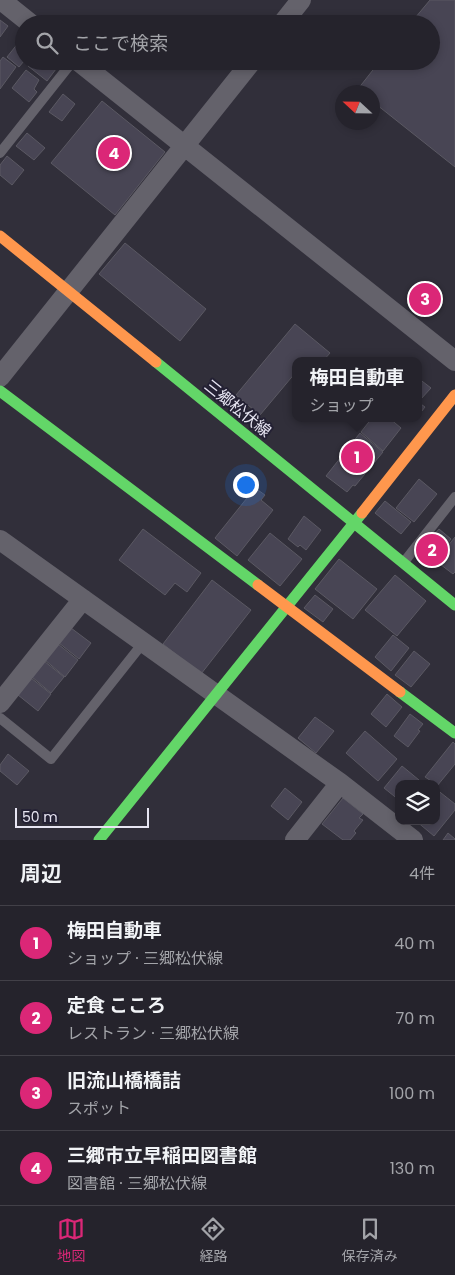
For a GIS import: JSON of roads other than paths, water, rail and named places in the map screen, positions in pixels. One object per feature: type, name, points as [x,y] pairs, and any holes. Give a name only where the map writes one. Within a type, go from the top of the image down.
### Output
[{"type":"street","points":[[1,0],[20,15]]},
{"type":"street","points":[[289,15],[301,0]]},
{"type":"street","points":[[89,70],[455,361]]},
{"type":"street","points":[[0,377],[245,70]]},
{"type":"street","name":"三郷松伏線","points":[[0,236],[455,605]]},
{"type":"street","points":[[0,391],[455,733]]},
{"type":"street","points":[[99,840],[288,607],[353,522],[455,395]]},
{"type":"street","points":[[0,540],[340,783],[413,840]]},
{"type":"street","points":[[0,703],[83,599]]},
{"type":"street","points":[[295,840],[340,783]]},
{"type":"lane","points":[[0,153],[66,70]]},
{"type":"lane","points":[[403,563],[455,497]]},
{"type":"lane","points":[[0,718],[50,759],[143,643]]},
{"type":"place","name":"三郷市立早稲田図書館","points":[[114,153]]},
{"type":"place","name":"旧流山橋橋詰","points":[[425,299]]},
{"type":"place","name":"梅田自動車","points":[[357,457]]},
{"type":"place","name":"定食 こころ","points":[[432,550]]}]
